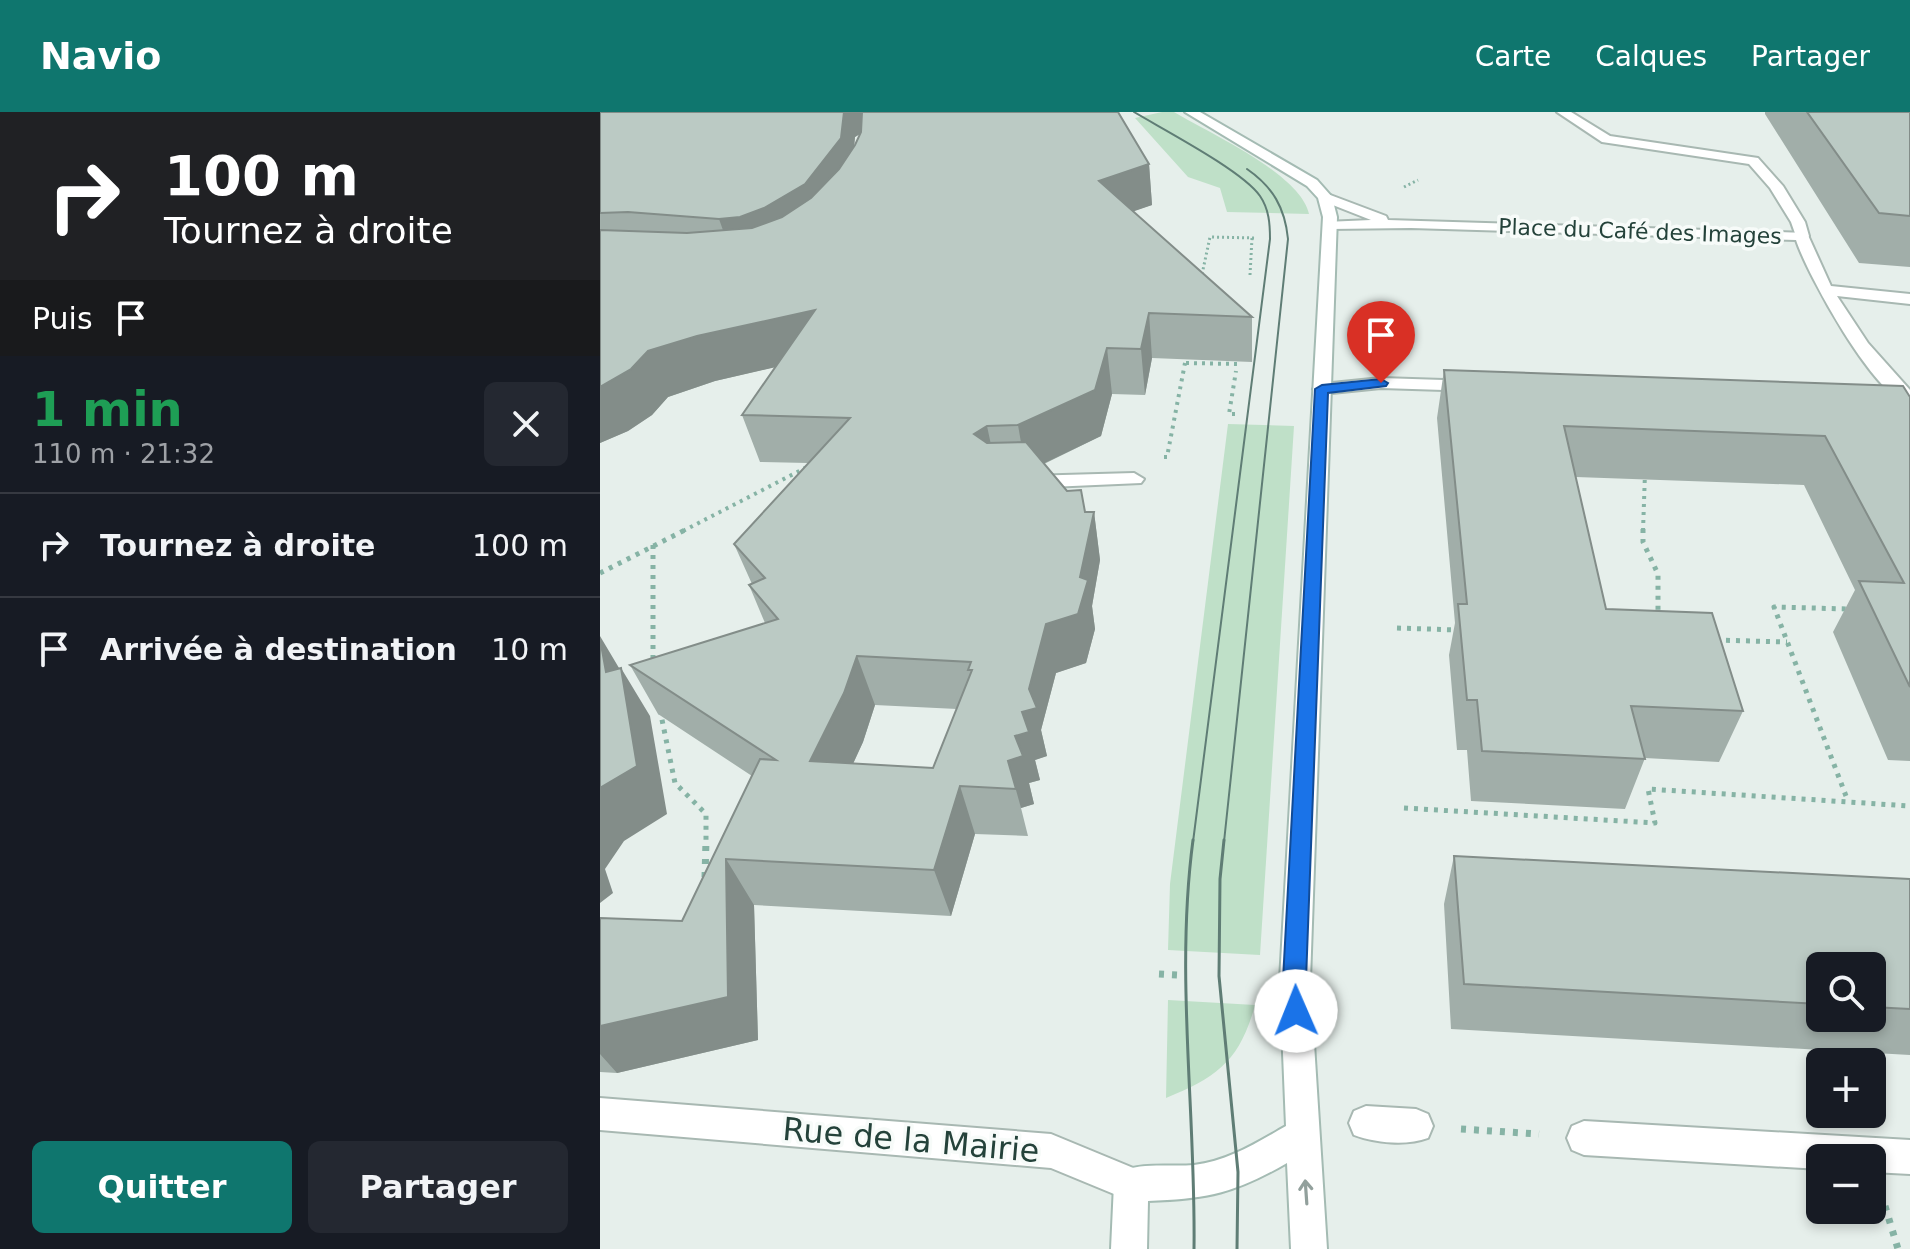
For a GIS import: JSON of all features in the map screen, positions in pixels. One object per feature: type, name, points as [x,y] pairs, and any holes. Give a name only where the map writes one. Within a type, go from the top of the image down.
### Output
[{"type":"street","points":[[1191,112],[1312,183],[1325,197],[1366,215],[1411,224]]},
{"type":"street","points":[[1563,112],[1606,139],[1753,161],[1776,186],[1798,222],[1802,236]]},
{"type":"street","points":[[1309,1249],[1295,980],[1330,225],[1325,197]]},
{"type":"street","points":[[1330,225],[1411,224]]},
{"type":"street","name":"Place du Café des Images","points":[[1411,224],[1802,236],[1809,263],[1887,381],[1910,400]]},
{"type":"street","points":[[1827,290],[1910,299]]},
{"type":"street","points":[[1864,384],[1887,381]]},
{"type":"street","points":[[1322,389],[1381,383],[1487,387]]},
{"type":"street","points":[[1881,402],[1910,408]]},
{"type":"street","points":[[1012,482],[1134,479]]},
{"type":"street","name":"Rue de la Mairie","points":[[600,1114],[1051,1151],[1131,1184],[1195,1182],[1238,1172],[1302,1136]]},
{"type":"street","points":[[1366,1123],[1416,1126]]},
{"type":"street","points":[[1584,1138],[1910,1157]]},
{"type":"street","points":[[1129,1249],[1131,1184]]},
{"type":"path","points":[[1199,293],[1210,237],[1254,238],[1250,275]]},
{"type":"path","points":[[1175,422],[1188,349]]},
{"type":"path","points":[[1185,363],[1237,364]]},
{"type":"path","points":[[1235,414],[1229,414],[1236,371]]},
{"type":"path","points":[[1646,464],[1643,542],[1658,574],[1656,607],[1662,627]]},
{"type":"path","points":[[600,573],[788,475],[807,466],[822,467]]},
{"type":"path","points":[[653,545],[653,673]]},
{"type":"path","points":[[1846,796],[1774,607],[1865,610]]},
{"type":"path","points":[[1397,628],[1460,630]]},
{"type":"path","points":[[1710,639],[1787,642]]},
{"type":"path","points":[[658,701],[675,783],[706,814],[705,878],[699,892]]},
{"type":"path","points":[[1404,808],[1655,823],[1648,789],[1910,806]]},
{"type":"path","points":[[1159,974],[1178,975]]},
{"type":"path","points":[[1416,1126],[1584,1138]]},
{"type":"path","points":[[1889,1218],[1898,1249]]},
{"type":"green space","points":[[1174,112],[1252,156],[1289,184],[1302,199],[1309,214],[1227,212],[1220,188],[1188,177],[1135,118]]},
{"type":"green space","points":[[1228,424],[1294,426],[1260,955],[1168,950],[1170,884]]},
{"type":"green space","points":[[1168,1000],[1255,1005],[1242,1040],[1224,1064],[1200,1082],[1166,1098]]},
{"type":"building","points":[[600,112],[844,112],[841,138],[805,184],[764,208],[740,217],[719,219],[628,212],[600,213]]},
{"type":"building","points":[[862,112],[1118,112],[1149,164],[1099,181],[1252,317],[1149,313],[1141,349],[1107,348],[1095,390],[1018,425],[987,426],[974,434],[987,443],[1026,442],[1067,491],[1081,490],[1085,512],[1094,512],[1080,577],[1088,580],[1078,614],[1046,624],[1029,689],[1037,708],[1022,712],[1029,732],[1015,736],[1023,756],[1008,761],[1016,789],[960,786],[934,870],[726,859],[728,997],[600,1026],[600,918],[682,921],[760,759],[776,760],[630,665],[778,619],[749,585],[765,578],[734,544],[850,418],[742,415],[815,310],[697,336],[648,351],[631,369],[600,387],[600,230],[687,233],[752,228],[782,217],[811,198],[839,169],[861,132]],"holes":[[[857,656],[971,662],[968,670],[972,670],[933,768],[810,761],[844,693]]]},
{"type":"building","points":[[1807,112],[1910,112],[1910,216],[1879,213]]},
{"type":"building","points":[[1444,370],[1903,386],[1910,397],[1910,687],[1859,581],[1904,583],[1825,436],[1564,426],[1606,609],[1712,613],[1743,711],[1631,706],[1645,759],[1482,751],[1477,700],[1467,700],[1458,604],[1467,604]]},
{"type":"building","points":[[600,639],[606,672],[621,668],[637,766],[600,788]]},
{"type":"building","points":[[1454,856],[1910,879],[1910,1009],[1886,1008],[1886,952],[1806,952],[1806,1003],[1464,984]]},
{"type":"tram line","points":[[1134,112],[1221,163],[1251,186],[1265,206],[1270,228],[1193,842]]},
{"type":"tram line","points":[[1224,842],[1288,239],[1276,199],[1264,183],[1247,169]]},
{"type":"tram line","points":[[1193,840],[1188,891],[1186,993],[1194,1249]]},
{"type":"tram line","points":[[1224,840],[1220,879],[1219,976],[1238,1172],[1237,1249]]},
{"type":"route","points":[[1296,1011],[1322,389],[1381,383]]}]
